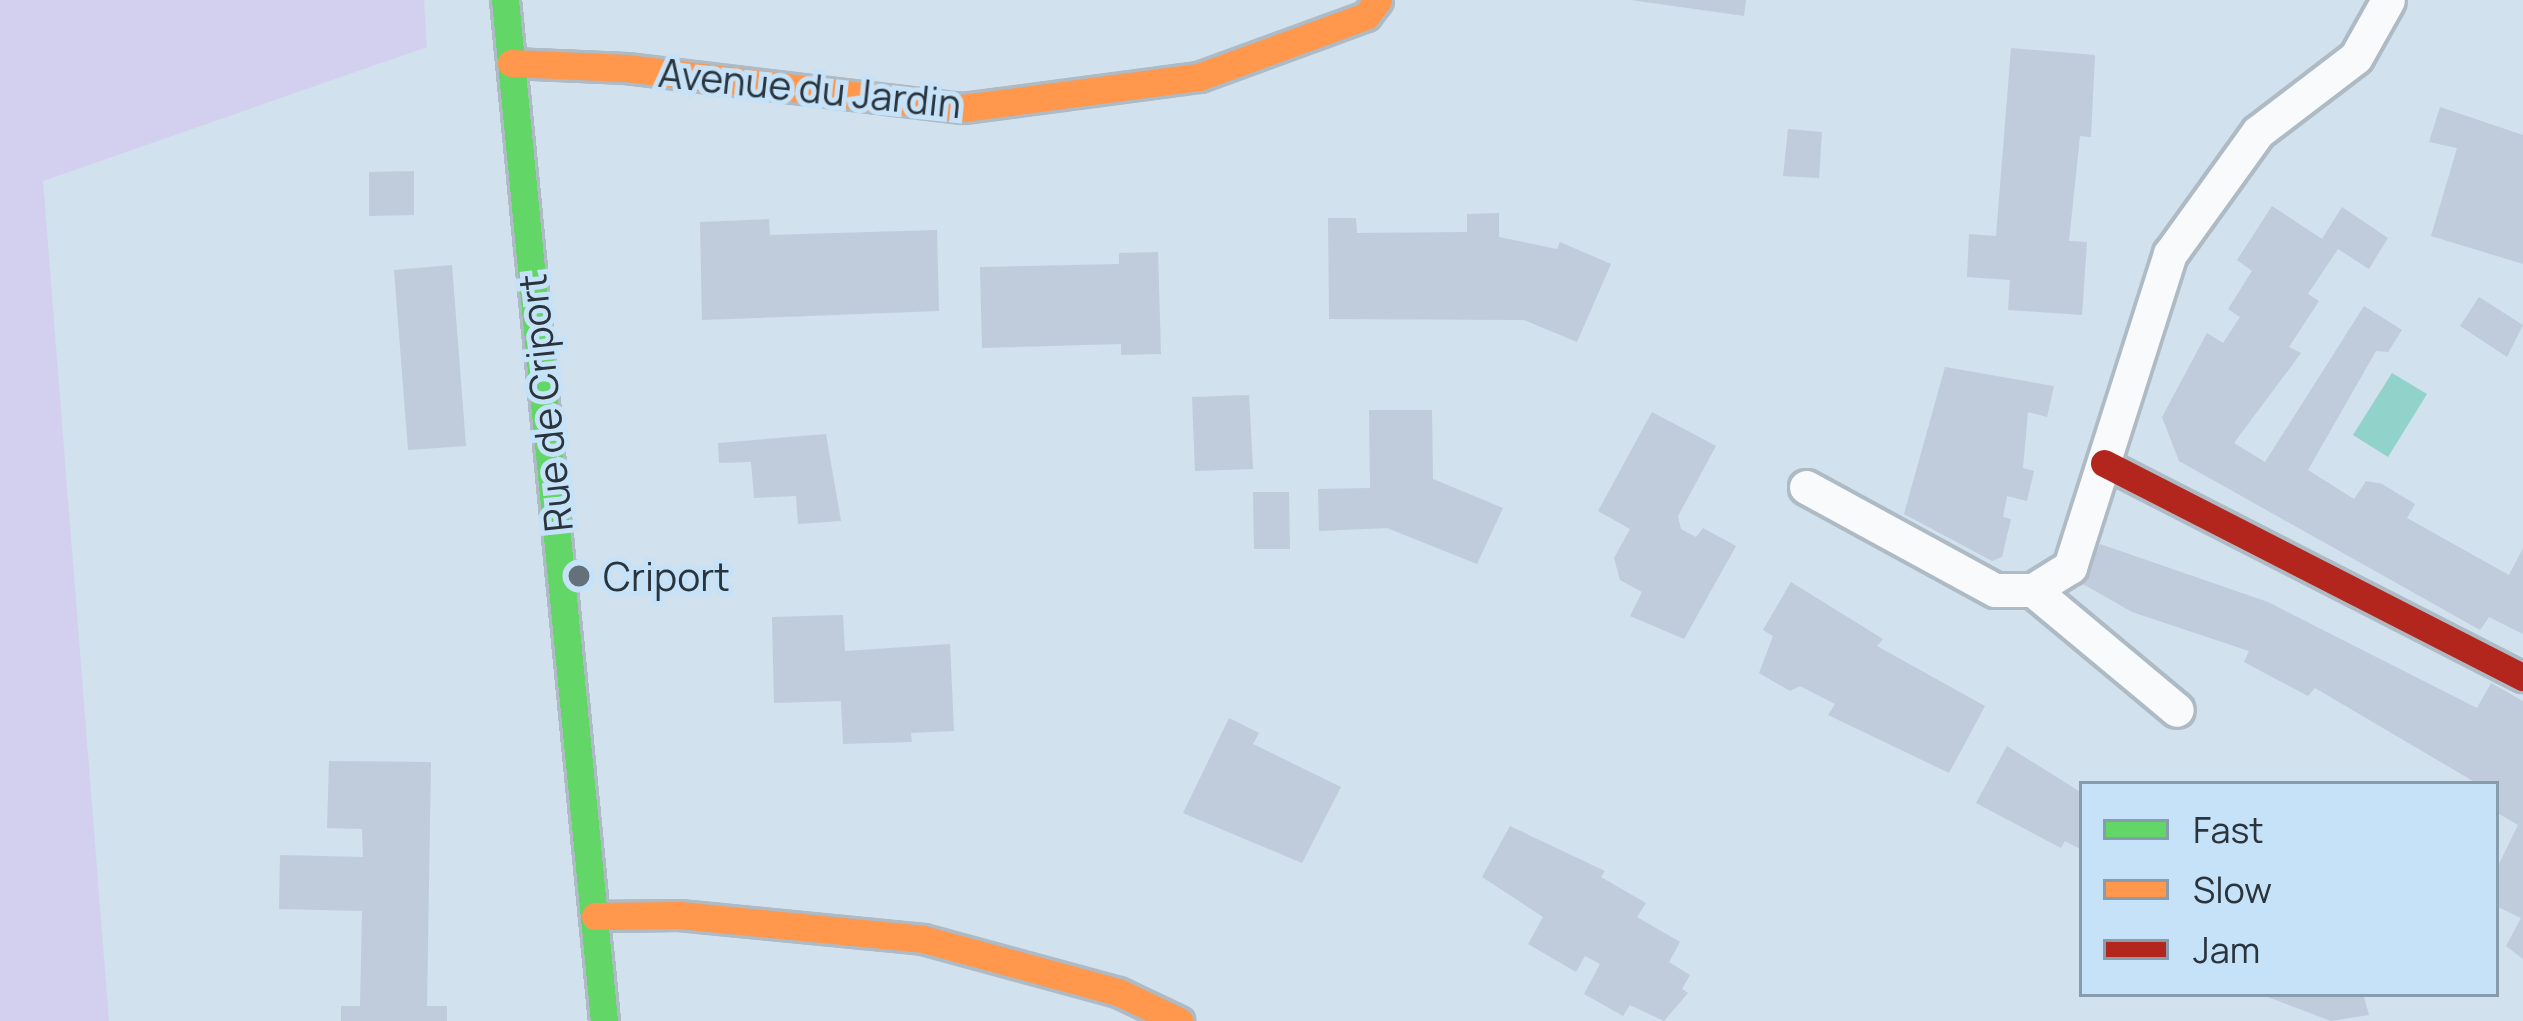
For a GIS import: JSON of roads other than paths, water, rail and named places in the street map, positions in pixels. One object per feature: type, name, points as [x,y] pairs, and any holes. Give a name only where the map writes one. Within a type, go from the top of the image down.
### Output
[{"type":"street","name":"Rue de Criport","points":[[505,0],[604,1021]]},
{"type":"street","name":"Avenue du Jardin","points":[[511,63],[626,68],[963,108],[1199,77],[1366,16],[1378,0]]},
{"type":"street","points":[[2104,463],[2523,677]]},
{"type":"street","points":[[595,916],[679,915],[923,939],[1118,992],[1179,1021]]},
{"type":"lane","points":[[1807,487],[1995,590],[2033,590],[2070,567],[2170,254],[2258,132],[2356,57],[2388,0]]},
{"type":"lane","points":[[2033,590],[2177,710]]},
{"type":"place","name":"Criport","points":[[579,576]]}]
